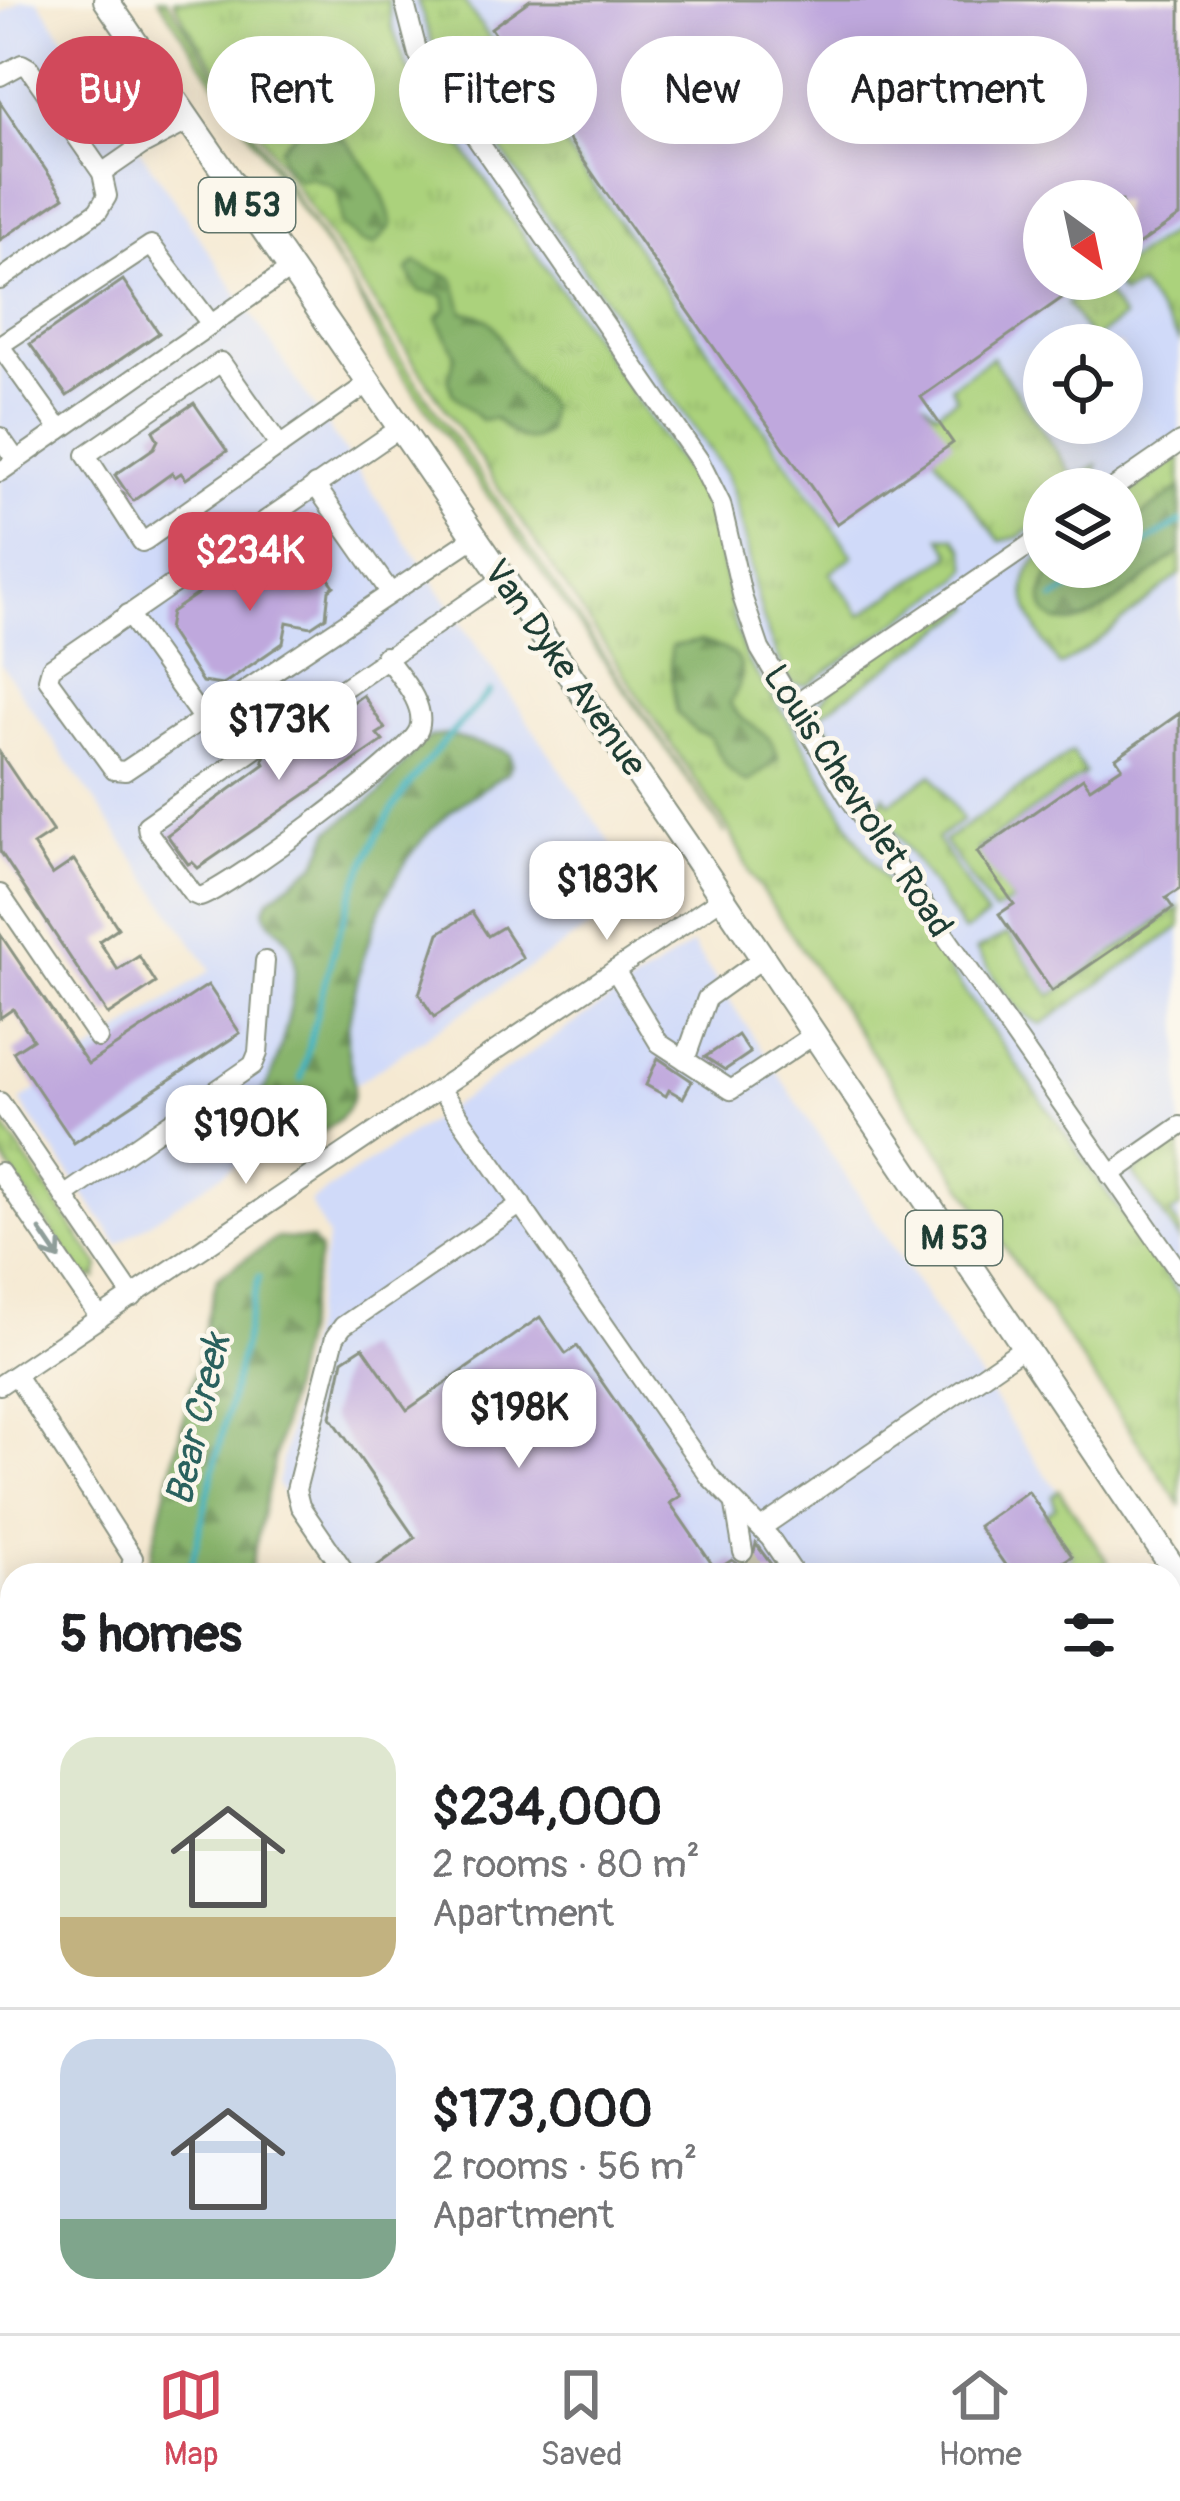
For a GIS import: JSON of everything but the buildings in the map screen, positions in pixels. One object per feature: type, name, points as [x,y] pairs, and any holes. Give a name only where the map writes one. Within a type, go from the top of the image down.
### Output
[{"type":"main road","name":"Van Dyke Avenue","points":[[106,0],[764,958],[1170,1563]]},
{"type":"street","name":"Louis Chevrolet Road","points":[[404,0],[418,54],[699,460],[725,516],[760,649],[848,796],[1180,1273]]},
{"type":"street","points":[[0,76],[22,64],[29,68],[102,172],[104,205],[0,280]]},
{"type":"street","points":[[102,172],[189,121]]},
{"type":"street","points":[[60,430],[0,345],[151,245],[211,324]]},
{"type":"street","points":[[0,437],[8,466],[290,268]]},
{"type":"street","points":[[280,446],[221,362],[86,455],[142,542],[280,446],[369,383]]},
{"type":"street","points":[[400,428],[51,668],[48,679],[120,772],[475,538]]},
{"type":"street","points":[[1142,468],[1180,442]]},
{"type":"street","points":[[315,485],[390,592]]},
{"type":"street","points":[[796,704],[1023,549]]},
{"type":"street","points":[[274,736],[504,578]]},
{"type":"street","points":[[128,614],[202,718]]},
{"type":"street","points":[[255,748],[147,826],[200,897],[365,785],[418,732],[421,713],[416,701],[385,656]]},
{"type":"street","points":[[0,895],[98,1038]]},
{"type":"street","points":[[132,1563],[133,1558],[8,1380],[722,898]]},
{"type":"street","points":[[685,1060],[707,998],[764,958]]},
{"type":"street","points":[[64,1196],[253,1065],[266,961]]},
{"type":"street","points":[[615,970],[658,1043],[731,1090],[815,1034]]},
{"type":"street","points":[[440,1089],[710,1478],[761,1528],[786,1563]]},
{"type":"street","points":[[0,1102],[133,1297]]},
{"type":"street","points":[[1110,1174],[1180,1126]]},
{"type":"street","points":[[0,1172],[100,1318]]},
{"type":"street","points":[[339,1563],[300,1506],[296,1490],[335,1337],[343,1326],[520,1204]]},
{"type":"street","points":[[761,1528],[1023,1348]]},
{"type":"street","points":[[735,1505],[743,1552]]},
{"type":"shaded area","points":[[22,0],[38,0],[62,36],[36,36],[36,144],[136,144],[643,891],[118,1244],[20,1101],[211,970],[0,663],[0,15]]},
{"type":"shaded area","points":[[174,0],[1180,0],[1180,1481],[730,831],[267,144],[375,144],[375,36],[207,36],[207,55]]},
{"type":"shaded area","points":[[692,944],[1015,1431],[1108,1562],[328,1563],[277,1484],[328,1237],[310,1202]]},
{"type":"green space","points":[[159,0],[167,0],[207,61],[207,71]]},
{"type":"green space","points":[[174,0],[388,0],[399,46],[399,144],[460,144],[702,495],[748,662],[791,723],[859,842],[1180,1296],[1180,1504],[751,875],[730,831],[267,144],[375,144],[375,36],[207,36],[207,55]]},
{"type":"green space","points":[[417,0],[463,0],[488,36],[430,36]]},
{"type":"green space","points":[[257,144],[726,834],[390,357],[352,285]]},
{"type":"green space","points":[[284,144],[346,144],[382,195],[392,225],[375,245],[362,242],[342,225],[334,188],[309,177],[298,180],[283,162],[280,148]]},
{"type":"green space","points":[[497,144],[564,144],[853,556],[830,573],[861,615],[952,554],[941,537],[955,537],[964,549],[968,568],[958,580],[807,685],[793,684],[760,607],[726,474]]},
{"type":"green space","points":[[1180,226],[1180,341],[1143,290],[1143,251]]},
{"type":"green space","points":[[416,262],[450,276],[463,312],[486,319],[498,331],[515,367],[549,406],[547,431],[539,437],[525,439],[494,418],[481,420],[452,393],[449,380],[455,354],[437,318],[446,309],[444,296],[419,291],[407,270]]},
{"type":"green space","points":[[1110,300],[1123,318],[1115,324],[1081,324],[1067,304]]},
{"type":"green space","points":[[992,357],[1023,403],[1023,444],[1051,444],[1068,468],[1023,468],[1023,534],[1019,537],[1000,541],[934,456],[925,403],[936,412],[957,398],[951,386]]},
{"type":"green space","points":[[1180,456],[1180,574],[1060,666],[1034,624],[1025,588],[1143,588],[1143,483]]},
{"type":"green space","points":[[1180,488],[1180,552],[1143,581],[1143,514]]},
{"type":"green space","points":[[1044,588],[1134,588],[1095,614],[1069,623],[1050,617]]},
{"type":"green space","points":[[959,598],[974,607],[820,715],[858,772],[841,767],[811,719],[819,705],[876,654]]},
{"type":"green space","points":[[700,641],[738,660],[741,677],[730,703],[775,748],[778,759],[748,782],[729,768],[708,735],[696,732],[677,712],[672,646]]},
{"type":"green space","points":[[446,735],[503,750],[510,754],[512,764],[507,773],[440,821],[390,890],[368,943],[353,999],[347,1036],[353,1082],[349,1106],[333,1124],[306,1141],[291,1129],[249,1135],[242,1111],[268,1083],[289,1014],[295,975],[291,946],[264,909],[270,898],[317,863],[331,830],[378,795],[420,745],[430,737]]},
{"type":"green space","points":[[1072,752],[1085,773],[977,849],[1013,901],[994,912],[944,841]]},
{"type":"green space","points":[[932,774],[963,820],[937,839],[987,917],[964,932],[879,807],[884,795],[890,803]]},
{"type":"green space","points":[[1179,907],[1180,927],[1042,1024],[1013,1003],[976,950],[1008,934],[1051,996]]},
{"type":"green space","points":[[0,1120],[99,1266],[96,1278],[83,1276],[0,1154]]},
{"type":"green space","points":[[1180,1141],[1180,1207],[1170,1214],[1180,1229],[1180,1239],[1133,1173]]},
{"type":"green space","points":[[277,1238],[312,1240],[320,1251],[252,1563],[149,1563],[217,1278]]},
{"type":"green space","points":[[1059,1490],[1108,1562],[1062,1563],[1072,1556],[1044,1515],[1056,1507],[1052,1496]]},
{"type":"waterway","name":"Bear Creek","points":[[1143,544],[1180,522]]},
{"type":"waterway","name":"Bear Creek","points":[[1054,599],[1072,588]]},
{"type":"waterway","name":"Bear Creek","points":[[301,1079],[334,948],[370,852],[407,787],[490,692]]},
{"type":"waterway","name":"Bear Creek","points":[[192,1563],[259,1277]]},
{"type":"tunnel","points":[[743,1552],[750,1563]]}]
